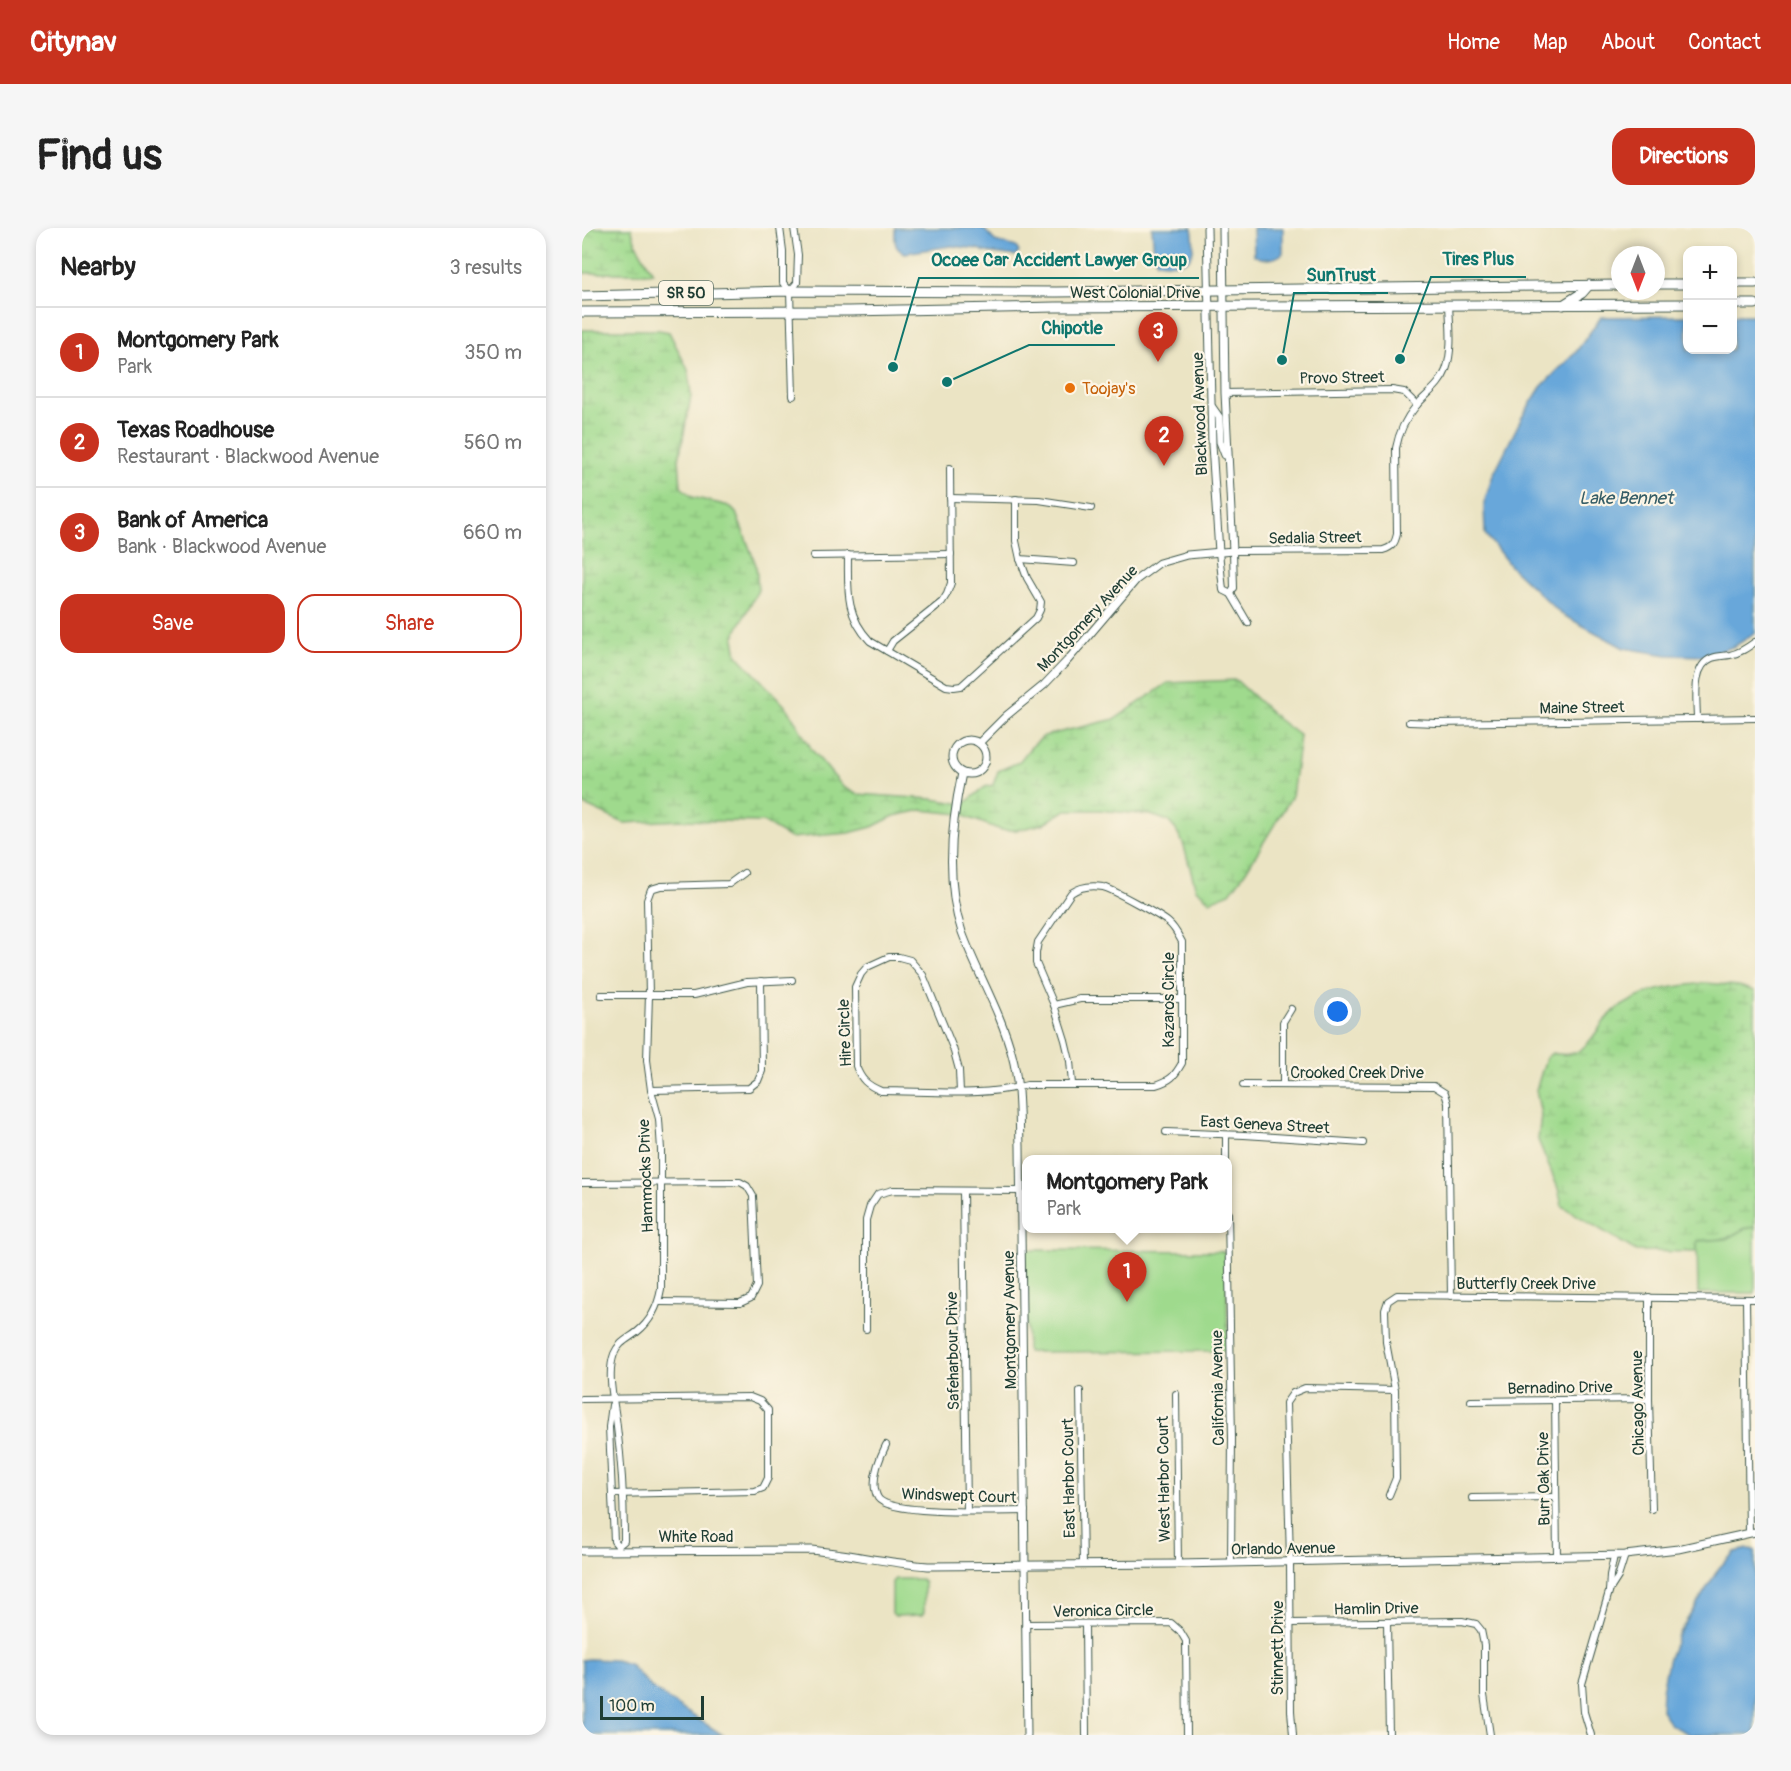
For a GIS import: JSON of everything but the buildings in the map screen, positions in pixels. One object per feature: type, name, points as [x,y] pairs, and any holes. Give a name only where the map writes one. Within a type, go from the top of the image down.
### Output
[{"type":"highway","points":[[1737,283],[1755,283]]},
{"type":"highway","points":[[1665,284],[1683,284]]},
{"type":"highway","points":[[1563,305],[1582,293],[1589,285]]},
{"type":"highway","name":"West Colonial Drive","points":[[582,296],[790,291],[1224,290],[1611,285]]},
{"type":"highway","name":"West Colonial Drive","points":[[582,312],[1683,304]]},
{"type":"highway","points":[[1737,304],[1755,304]]},
{"type":"street","points":[[780,228],[783,283],[790,291],[793,396]]},
{"type":"street","points":[[790,291],[797,283],[798,255],[794,228]]},
{"type":"street","name":"Blackwood Avenue","points":[[1207,228],[1212,445],[1219,552],[1223,590],[1231,594],[1248,623]]},
{"type":"street","name":"Blackwood Avenue","points":[[1223,228],[1227,460],[1234,588],[1231,594]]},
{"type":"street","points":[[1417,405],[1437,386],[1445,372],[1450,355],[1449,305]]},
{"type":"street","name":"Provo Street","points":[[1225,393],[1392,390],[1404,392],[1417,405]]},
{"type":"street","name":"Sedalia Street","points":[[1233,551],[1383,550],[1390,548],[1395,543],[1397,534],[1396,448],[1399,434],[1417,405]]},
{"type":"street","points":[[1212,407],[1219,417],[1220,442],[1227,460]]},
{"type":"street","points":[[887,651],[893,641],[942,602],[951,583],[950,468]]},
{"type":"street","points":[[950,498],[1039,500],[1090,508]]},
{"type":"street","points":[[848,555],[849,606],[860,631],[870,641],[946,686],[961,686],[1036,618],[1040,610],[1041,602],[1027,578],[1016,541],[1016,499]]},
{"type":"street","name":"Montgomery Avenue","points":[[979,743],[1006,716],[1044,685],[1137,580],[1159,563],[1187,555],[1233,551]]},
{"type":"street","points":[[813,556],[951,554]]},
{"type":"street","points":[[1020,559],[1074,563]]},
{"type":"street","points":[[1697,719],[1699,672],[1705,662],[1713,657],[1733,655],[1743,651],[1755,642]]},
{"type":"street","name":"Maine Street","points":[[1409,722],[1755,718]]},
{"type":"street","points":[[961,741],[979,743],[986,757],[982,768],[974,774],[962,774],[951,759],[954,748],[961,741]]},
{"type":"street","name":"Montgomery Avenue","points":[[962,774],[953,818],[952,876],[955,904],[962,931],[1012,1054],[1018,1087],[1027,1735]]},
{"type":"street","name":"Hammocks Drive","points":[[659,1302],[661,1289],[659,1119],[651,1090],[647,1060],[649,994],[646,900],[651,889],[661,886],[729,884],[744,873]]},
{"type":"street","name":"Kazaros Circle","points":[[1018,1087],[1072,1084],[1156,1085],[1169,1081],[1176,1075],[1182,1063],[1182,942],[1168,921],[1105,887],[1079,888],[1071,893],[1038,942],[1036,953],[1036,963],[1054,1005],[1070,1061],[1072,1084]]},
{"type":"street","name":"Hire Circle","points":[[960,1092],[959,1070],[953,1048],[923,975],[910,960],[898,957],[889,957],[867,967],[855,987],[856,1066],[860,1078],[869,1086],[881,1091],[960,1092],[1018,1087]]},
{"type":"street","points":[[602,995],[694,995],[747,982],[792,980]]},
{"type":"street","points":[[651,1090],[749,1088],[758,1081],[762,1071],[761,981]]},
{"type":"street","points":[[1054,1005],[1080,999],[1182,999]]},
{"type":"street","points":[[1283,1085],[1283,1022],[1291,1009]]},
{"type":"street","name":"Crooked Creek Drive","points":[[1244,1085],[1434,1086],[1444,1093],[1448,1103],[1451,1296]]},
{"type":"street","name":"East Geneva Street","points":[[1166,1132],[1363,1143]]},
{"type":"street","points":[[1226,1135],[1226,1155]]},
{"type":"street","points":[[582,1183],[740,1182],[747,1186],[753,1196],[757,1286],[752,1298],[740,1303],[659,1302],[652,1315],[637,1332],[621,1342],[614,1354],[611,1371],[624,1494],[624,1541],[618,1548],[614,1541],[609,1427],[613,1399]]},
{"type":"street","points":[[866,1329],[866,1220],[870,1206],[878,1194],[893,1190],[1021,1191]]},
{"type":"street","name":"Safeharbour Drive","points":[[963,1191],[967,1511]]},
{"type":"street","name":"California Avenue","points":[[1227,1233],[1232,1438],[1231,1562]]},
{"type":"street","name":"Butterfly Creek Drive","points":[[1395,1390],[1386,1342],[1385,1310],[1388,1301],[1397,1295],[1755,1299]]},
{"type":"street","name":"Chicago Avenue","points":[[1649,1297],[1649,1399],[1653,1509]]},
{"type":"street","points":[[1746,1299],[1752,1533]]},
{"type":"street","name":"Stinnett Drive","points":[[1293,1735],[1286,1403],[1293,1393],[1305,1388],[1395,1390]]},
{"type":"street","points":[[1389,1495],[1396,1478],[1395,1390]]},
{"type":"street","name":"East Harbor Court","points":[[1080,1391],[1083,1565]]},
{"type":"street","name":"West Harbor Court","points":[[1176,1394],[1178,1564]]},
{"type":"street","points":[[582,1399],[750,1397],[760,1401],[768,1410],[768,1478],[763,1488],[755,1491],[612,1494]]},
{"type":"street","name":"Bernadino Drive","points":[[1471,1401],[1649,1399]]},
{"type":"street","name":"Burr Oak Drive","points":[[1555,1400],[1557,1556]]},
{"type":"street","name":"Windswept Court","points":[[886,1445],[876,1464],[875,1490],[879,1500],[889,1506],[922,1511],[1025,1511]]},
{"type":"street","points":[[1472,1498],[1556,1497]]},
{"type":"street","name":"Orlando Avenue","points":[[811,1550],[928,1566],[1178,1564],[1614,1556],[1678,1549],[1752,1533]]},
{"type":"street","name":"White Road","points":[[582,1551],[618,1548],[811,1550]]},
{"type":"street","points":[[1609,1592],[1618,1577],[1625,1555]]},
{"type":"street","points":[[1591,1735],[1584,1712],[1582,1684],[1609,1592],[1614,1556]]},
{"type":"street","name":"Hamlin Drive","points":[[1290,1623],[1462,1621],[1476,1624],[1481,1629],[1484,1645],[1484,1695],[1490,1735]]},
{"type":"street","points":[[1387,1622],[1389,1735]]},
{"type":"street","name":"Veronica Circle","points":[[1026,1624],[1171,1623],[1180,1630],[1186,1641],[1187,1735]]},
{"type":"street","points":[[1085,1624],[1086,1735]]},
{"type":"green space","points":[[582,228],[631,228],[636,244],[653,273],[582,273]]},
{"type":"green space","points":[[582,330],[669,332],[688,370],[691,396],[679,459],[681,487],[692,497],[729,506],[736,513],[756,565],[758,590],[734,639],[737,655],[788,709],[812,750],[843,787],[856,794],[932,799],[964,804],[985,787],[993,785],[998,771],[1019,762],[1044,736],[1115,719],[1168,683],[1236,680],[1300,736],[1292,796],[1230,893],[1210,901],[1196,889],[1183,843],[1176,830],[1168,821],[1151,815],[1099,810],[1066,810],[1043,824],[1017,830],[1001,830],[959,814],[922,810],[894,816],[872,827],[849,833],[790,838],[763,822],[681,820],[624,823],[582,804]]},
{"type":"green space","points":[[1706,983],[1739,986],[1755,991],[1755,1227],[1744,1229],[1726,1239],[1698,1241],[1697,1252],[1636,1251],[1562,1206],[1558,1188],[1538,1140],[1541,1115],[1536,1090],[1546,1058],[1552,1053],[1566,1055],[1584,1047],[1611,1014],[1620,1007],[1654,991]]},
{"type":"green space","points":[[1755,1227],[1755,1293],[1698,1293],[1697,1241],[1726,1239],[1744,1229]]},
{"type":"green space","points":[[1025,1250],[1221,1251],[1226,1254],[1228,1351],[1027,1352]]},
{"type":"green space","points":[[895,1579],[921,1579],[924,1582],[924,1612],[922,1615],[895,1616],[892,1613],[892,1582]]},
{"type":"water","points":[[895,228],[983,228],[995,241],[1016,247],[1019,252],[1016,256],[951,246],[905,253],[898,249]]},
{"type":"water","points":[[1152,228],[1192,228],[1192,255],[1183,262],[1157,262],[1154,255]]},
{"type":"water","points":[[1253,228],[1283,228],[1283,253],[1269,259],[1254,255]]},
{"type":"water","name":"Lake Bennet","points":[[1737,315],[1755,315],[1755,633],[1735,646],[1707,656],[1667,655],[1624,648],[1561,614],[1511,567],[1485,534],[1484,503],[1493,475],[1522,417],[1541,387],[1576,352],[1601,317],[1683,316],[1683,354],[1737,354]]},
{"type":"water","points":[[1755,1550],[1755,1735],[1691,1735],[1671,1725],[1661,1710],[1668,1661],[1677,1636],[1719,1568],[1735,1552]]},
{"type":"water","points":[[582,1660],[615,1660],[629,1664],[651,1687],[723,1735],[582,1735]]},
{"type":"place","name":"Tires Plus","points":[[1400,359]]},
{"type":"place","name":"SunTrust","points":[[1282,360]]},
{"type":"place","name":"Bank of America","points":[[1158,362]]},
{"type":"place","name":"Ocoee Car Accident Lawyer Group","points":[[893,367]]},
{"type":"place","name":"Chipotle","points":[[947,382]]},
{"type":"place","name":"Toojay's","points":[[1070,388]]},
{"type":"place","name":"Texas Roadhouse","points":[[1164,466]]},
{"type":"place","name":"Montgomery Park","points":[[1127,1302]]}]
